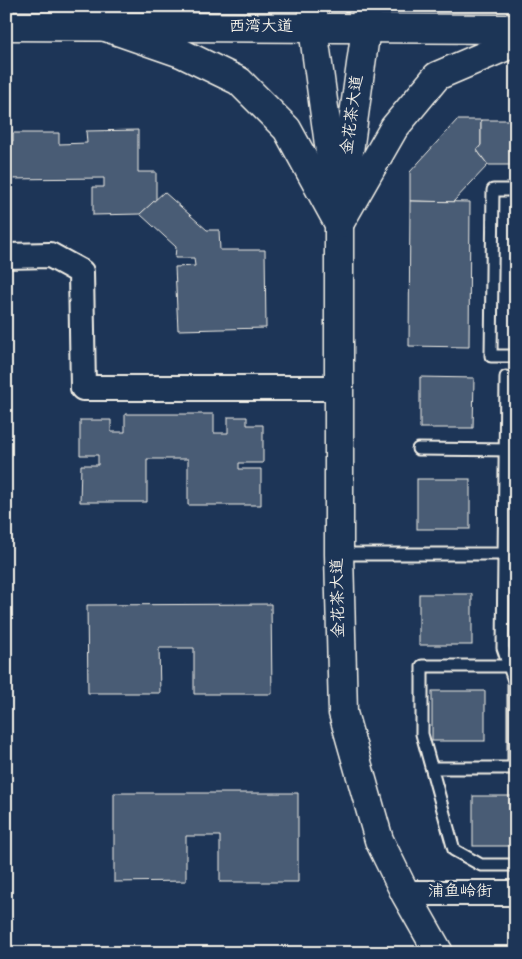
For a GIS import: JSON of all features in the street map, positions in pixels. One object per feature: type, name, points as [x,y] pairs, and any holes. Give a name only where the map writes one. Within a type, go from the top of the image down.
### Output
[{"type":"street","name":"西湾大道","points":[[6,26],[106,27],[314,17],[367,17],[516,29]]},
{"type":"street","name":"金花茶大道","points":[[314,17],[339,224],[339,554],[343,713],[379,840],[438,953]]},
{"type":"street","name":"金花茶大道","points":[[339,224],[367,17]]},
{"type":"street","points":[[106,27],[181,53],[239,81],[287,129],[339,224]]},
{"type":"street","points":[[339,224],[394,128],[437,76],[507,46],[516,45]]},
{"type":"street","points":[[6,256],[50,255],[81,272],[83,388],[340,388]]},
{"type":"street","name":"浦鱼岭街","points":[[405,892],[516,892]]},
{"type":"lane","points":[[516,190],[493,190],[491,356],[516,356]]},
{"type":"lane","points":[[433,768],[515,768],[513,666],[503,648],[504,554],[510,450],[506,377]]},
{"type":"lane","points":[[418,449],[510,450]]},
{"type":"lane","points":[[339,554],[504,554]]},
{"type":"lane","points":[[513,666],[422,666],[422,734],[433,768],[454,850],[481,865],[516,865]]},
{"type":"building","points":[[457,120],[481,120],[481,145],[477,150],[488,165],[453,202],[410,201],[410,172]]},
{"type":"building","points":[[481,120],[516,120],[516,165],[488,165],[477,150],[481,145]]},
{"type":"building","points":[[138,130],[138,172],[156,172],[156,200],[140,214],[93,215],[93,187],[104,187],[104,178],[6,179],[6,141],[13,141],[13,133],[59,133],[59,144],[87,143],[86,131]]},
{"type":"building","points":[[164,192],[207,230],[219,230],[220,250],[265,250],[266,328],[178,330],[175,267],[195,266],[194,258],[175,258],[176,247],[140,214]]},
{"type":"building","points":[[410,201],[470,202],[469,347],[409,346]]},
{"type":"building","points":[[512,240],[516,240],[516,263],[512,263]]},
{"type":"building","points":[[420,377],[474,378],[473,428],[420,428]]},
{"type":"building","points":[[125,414],[214,414],[214,433],[228,433],[228,417],[247,417],[247,425],[263,425],[263,463],[239,463],[239,469],[261,469],[261,505],[188,505],[188,459],[147,459],[147,502],[80,502],[81,465],[98,465],[98,455],[80,455],[80,420],[111,420],[111,432],[125,432]]},
{"type":"building","points":[[417,479],[470,479],[470,529],[417,529]]},
{"type":"building","points":[[419,594],[472,594],[472,645],[419,645]]},
{"type":"building","points":[[271,604],[272,694],[194,694],[194,648],[159,648],[160,693],[88,693],[87,605]]},
{"type":"building","points":[[432,691],[485,691],[485,741],[432,741]]},
{"type":"building","points":[[114,793],[298,793],[298,882],[220,882],[220,836],[186,836],[186,881],[114,882]]},
{"type":"building","points":[[473,796],[516,796],[516,846],[473,846]]}]
